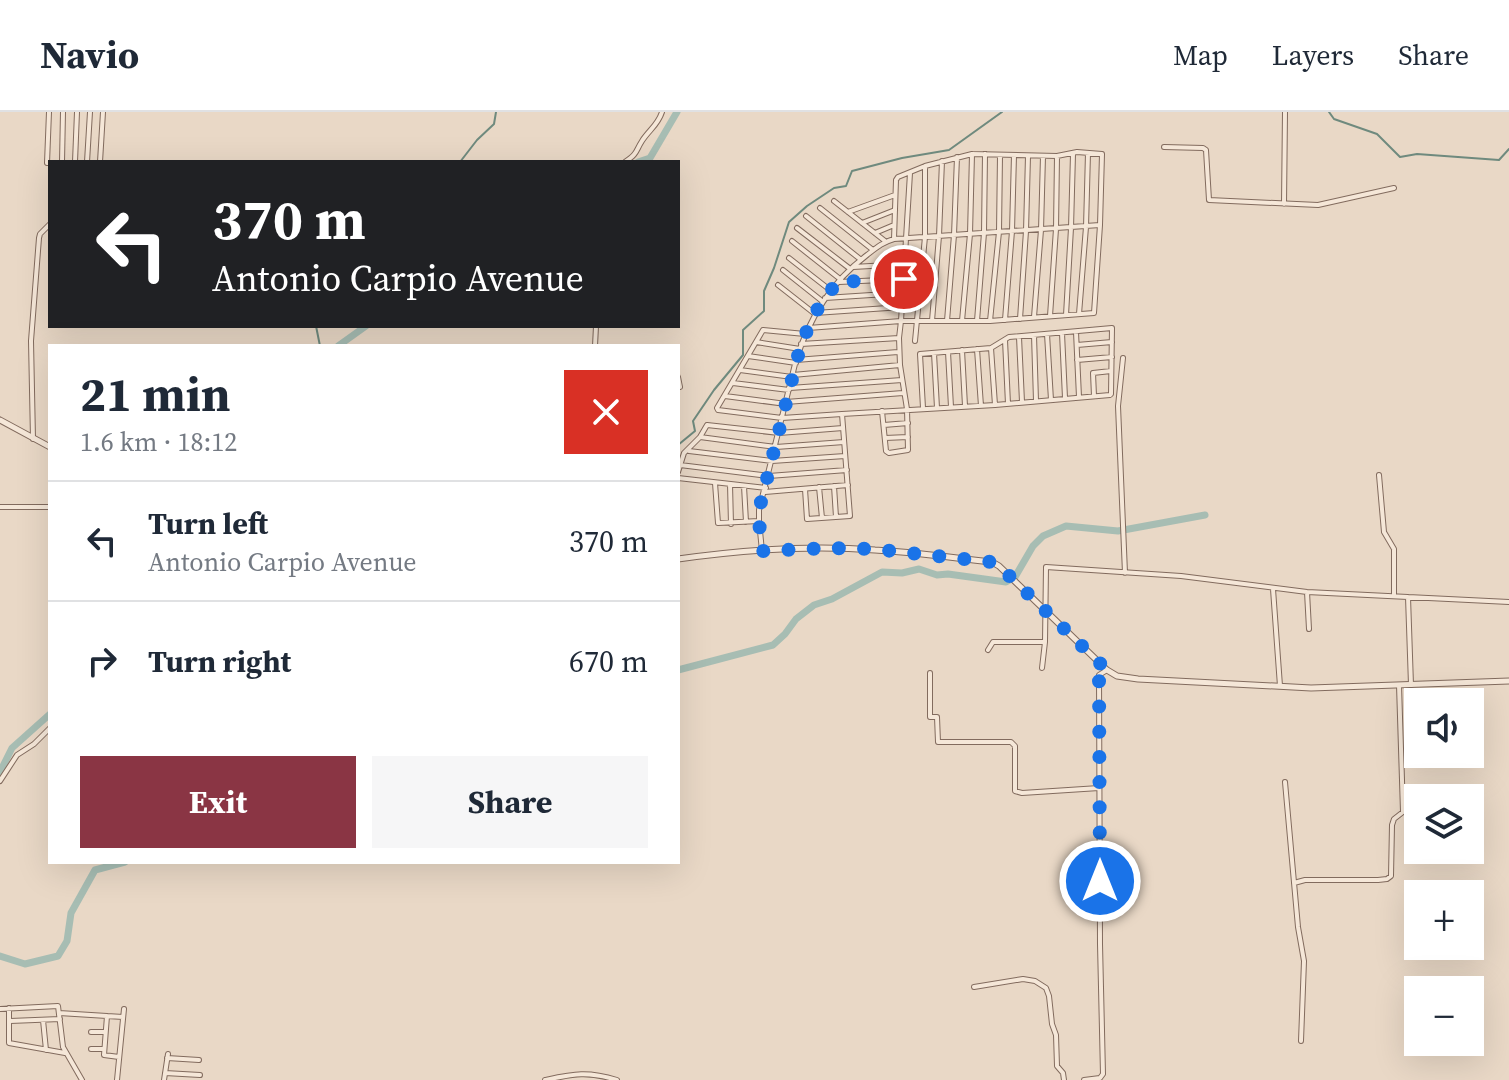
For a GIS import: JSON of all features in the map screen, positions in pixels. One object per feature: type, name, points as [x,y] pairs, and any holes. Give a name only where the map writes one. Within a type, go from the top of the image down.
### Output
[{"type":"street","points":[[48,163],[49,112]]},
{"type":"street","points":[[62,160],[63,112]]},
{"type":"street","points":[[75,160],[77,112]]},
{"type":"street","points":[[87,160],[90,112]]},
{"type":"street","points":[[100,160],[103,112]]},
{"type":"street","points":[[628,160],[637,153],[641,141],[660,119],[662,112]]},
{"type":"street","points":[[1284,204],[1285,112]]},
{"type":"street","points":[[1164,147],[1206,150],[1209,200],[1318,205],[1394,188]]},
{"type":"street","points":[[1079,314],[1088,152]]},
{"type":"street","points":[[808,328],[901,321],[990,321],[1094,312],[1103,155],[1088,152],[1057,156],[972,154],[910,172],[896,180],[894,239]]},
{"type":"street","points":[[1066,315],[1073,153]]},
{"type":"street","points":[[962,321],[970,234],[972,154]]},
{"type":"street","points":[[977,321],[984,233],[985,154]]},
{"type":"street","points":[[990,321],[999,232],[1000,155]]},
{"type":"street","points":[[1005,320],[1014,155]]},
{"type":"street","points":[[1020,319],[1028,156]]},
{"type":"street","points":[[1034,317],[1043,156]]},
{"type":"street","points":[[1050,316],[1057,156]]},
{"type":"street","points":[[947,321],[957,157]]},
{"type":"street","points":[[932,321],[942,161]]},
{"type":"street","points":[[915,341],[925,237],[925,166]]},
{"type":"street","points":[[882,411],[886,451],[908,450],[899,338],[910,172]]},
{"type":"street","points":[[848,212],[895,194]]},
{"type":"street","points":[[834,201],[885,241]]},
{"type":"street","points":[[820,208],[873,250]]},
{"type":"street","points":[[862,223],[895,210]]},
{"type":"street","points":[[806,216],[861,259]]},
{"type":"street","points":[[875,233],[894,225]]},
{"type":"street","points":[[762,551],[759,510],[800,346],[815,313],[850,268],[885,241],[894,239],[1100,225]]},
{"type":"street","points":[[33,439],[31,341],[39,238],[48,226]]},
{"type":"street","points":[[797,228],[850,268],[906,264]]},
{"type":"street","points":[[792,241],[838,281],[904,279]]},
{"type":"street","points":[[789,258],[830,290]]},
{"type":"street","points":[[783,270],[824,299],[903,293]]},
{"type":"street","points":[[778,285],[815,313],[902,307]]},
{"type":"street","points":[[805,335],[765,329],[718,410],[782,418],[995,405],[1111,394],[1112,328],[1019,336],[991,348],[920,354],[923,408]]},
{"type":"street","points":[[1076,331],[1079,397]]},
{"type":"street","points":[[1062,332],[1065,398]]},
{"type":"street","points":[[1047,334],[1051,400]]},
{"type":"street","points":[[1034,335],[1036,401]]},
{"type":"street","points":[[1019,336],[1022,402]]},
{"type":"street","points":[[756,342],[800,346],[899,338]]},
{"type":"street","points":[[1005,340],[1008,404]]},
{"type":"street","points":[[1077,345],[1112,342]]},
{"type":"street","points":[[991,348],[995,405]]},
{"type":"street","points":[[977,349],[981,406]]},
{"type":"street","points":[[962,350],[965,406]]},
{"type":"street","points":[[748,356],[796,361],[899,352]]},
{"type":"street","points":[[948,352],[951,407]]},
{"type":"street","points":[[934,353],[937,408]]},
{"type":"street","points":[[1077,360],[1112,357]]},
{"type":"street","points":[[1123,358],[1118,406],[1125,573]]},
{"type":"street","points":[[740,370],[792,376],[900,365]]},
{"type":"street","points":[[1094,396],[1093,373],[1112,371]]},
{"type":"street","points":[[733,383],[789,389],[902,380]]},
{"type":"street","points":[[725,396],[786,403],[904,393]]},
{"type":"street","points":[[805,489],[807,519],[850,516],[842,414]]},
{"type":"street","points":[[0,420],[48,446]]},
{"type":"street","points":[[884,425],[908,423]]},
{"type":"street","points":[[843,428],[779,433],[708,424],[687,450],[680,465],[769,476],[847,470]]},
{"type":"street","points":[[700,437],[776,447],[844,442]]},
{"type":"street","points":[[885,438],[908,437]]},
{"type":"street","points":[[687,450],[772,461],[845,456]]},
{"type":"street","points":[[1379,475],[1384,532],[1394,549],[1394,596]]},
{"type":"street","points":[[680,478],[765,490],[848,485]]},
{"type":"street","points":[[715,482],[717,521],[720,524],[759,521]]},
{"type":"street","points":[[730,484],[731,524]]},
{"type":"street","points":[[744,486],[746,522]]},
{"type":"street","points":[[834,486],[836,517]]},
{"type":"street","points":[[819,487],[822,518]]},
{"type":"street","points":[[0,507],[48,507]]},
{"type":"street","points":[[680,559],[831,548],[874,549],[992,562],[1117,676],[1311,688],[1509,681]]},
{"type":"street","points":[[1042,668],[1046,567],[1181,576],[1307,592],[1509,602]]},
{"type":"street","points":[[1273,589],[1280,686]]},
{"type":"street","points":[[1307,592],[1309,629]]},
{"type":"street","points":[[1408,597],[1411,685]]},
{"type":"street","points":[[988,650],[993,642],[1045,642]]},
{"type":"street","points":[[1084,1080],[1100,1078],[1103,1074],[1099,675],[1107,670]]},
{"type":"street","points":[[930,673],[930,717],[937,717],[938,742],[1011,742],[1015,746],[1015,791],[1022,793],[1099,788]]},
{"type":"street","points":[[1294,883],[1305,880],[1378,880],[1391,876],[1392,825],[1403,812],[1399,685]]},
{"type":"street","points":[[0,781],[17,755],[48,730]]},
{"type":"street","points":[[1285,782],[1304,961],[1301,1041]]},
{"type":"street","points":[[974,987],[1023,979],[1035,981],[1046,988],[1056,1035],[1057,1066],[1064,1080]]},
{"type":"street","points":[[0,1009],[58,1006],[63,1047],[82,1080]]},
{"type":"street","points":[[9,1008],[9,1043],[65,1053]]},
{"type":"street","points":[[117,1080],[124,1009]]},
{"type":"street","points":[[9,1021],[59,1016],[123,1017]]},
{"type":"street","points":[[107,1016],[104,1055],[119,1057]]},
{"type":"street","points":[[43,1020],[46,1050]]},
{"type":"street","points":[[91,1032],[106,1032]]},
{"type":"street","points":[[91,1049],[104,1049]]},
{"type":"street","points":[[164,1080],[168,1056],[199,1060]]},
{"type":"street","points":[[165,1073],[200,1075]]},
{"type":"street","points":[[545,1080],[578,1073],[617,1080]]},
{"type":"waterway","points":[[462,160],[494,124],[496,112]]},
{"type":"waterway","points":[[644,160],[650,158],[677,112]]},
{"type":"waterway","points":[[680,443],[695,431],[693,421],[743,355],[743,330],[764,311],[764,291],[789,222],[834,188],[846,186],[852,171],[949,150],[1002,112]]},
{"type":"waterway","points":[[1329,112],[1334,119],[1377,134],[1400,157],[1417,154],[1499,160],[1509,149]]},
{"type":"waterway","points":[[316,328],[320,344]]},
{"type":"waterway","points":[[341,344],[363,328]]},
{"type":"waterway","points":[[680,669],[773,645],[796,619],[814,605],[832,599],[882,572],[902,573],[919,569],[937,575],[1006,582],[1015,577],[1033,546],[1043,536],[1066,526],[1118,531],[1205,515]]},
{"type":"waterway","points":[[0,772],[12,748],[48,716]]},
{"type":"waterway","points":[[0,956],[25,964],[58,956],[67,941],[71,913],[95,870],[118,864]]},
{"type":"route","points":[[904,279],[837,282],[815,313],[796,360],[759,510],[762,551],[874,549],[992,562],[1107,670],[1099,675],[1100,881]]}]
